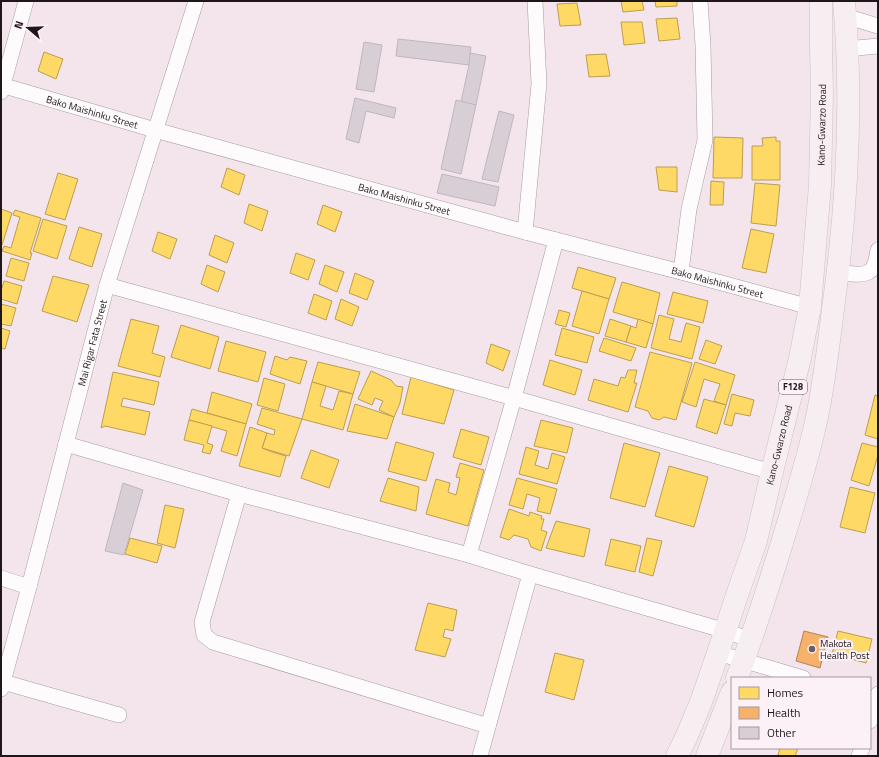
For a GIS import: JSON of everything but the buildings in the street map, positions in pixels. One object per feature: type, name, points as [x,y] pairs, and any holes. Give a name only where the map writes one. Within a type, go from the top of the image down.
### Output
[{"type":"main road","name":"Kano-Gwarzo Road","points":[[677,756],[701,702],[756,542],[800,358],[810,307],[820,185],[822,92],[821,1]]},
{"type":"main road","name":"F128","points":[[740,670],[766,596],[799,489],[815,426],[824,378],[838,272],[845,192],[848,134],[848,78],[844,9]]},
{"type":"main road","points":[[707,756],[731,695]]},
{"type":"street","points":[[2,87],[26,1]]},
{"type":"street","name":"Mai Rigar Fata Street","points":[[2,686],[107,285],[196,1]]},
{"type":"street","points":[[525,232],[539,84],[535,1]]},
{"type":"street","points":[[681,272],[689,209],[705,140],[703,45],[700,1]]},
{"type":"street","points":[[844,9],[878,26]]},
{"type":"street","points":[[846,49],[878,46]]},
{"type":"street","name":"Bako Maishinku Street","points":[[2,87],[525,232],[810,307]]},
{"type":"street","points":[[469,555],[514,398],[556,240]]},
{"type":"street","points":[[838,272],[861,274],[870,271],[875,264],[878,250]]},
{"type":"street","points":[[107,285],[514,398],[772,472]]},
{"type":"street","points":[[66,444],[240,494],[469,555],[726,631],[751,640]]},
{"type":"street","points":[[240,494],[202,622],[204,635],[213,642],[488,726]]},
{"type":"street","points":[[480,756],[530,574]]},
{"type":"street","points":[[1,578],[29,587]]},
{"type":"street","points":[[718,653],[740,670],[795,677]]},
{"type":"street","points":[[2,686],[119,715]]},
{"type":"street","points":[[871,717],[876,698]]},
{"type":"place","name":"Makota Health Post","points":[[812,649]]}]
